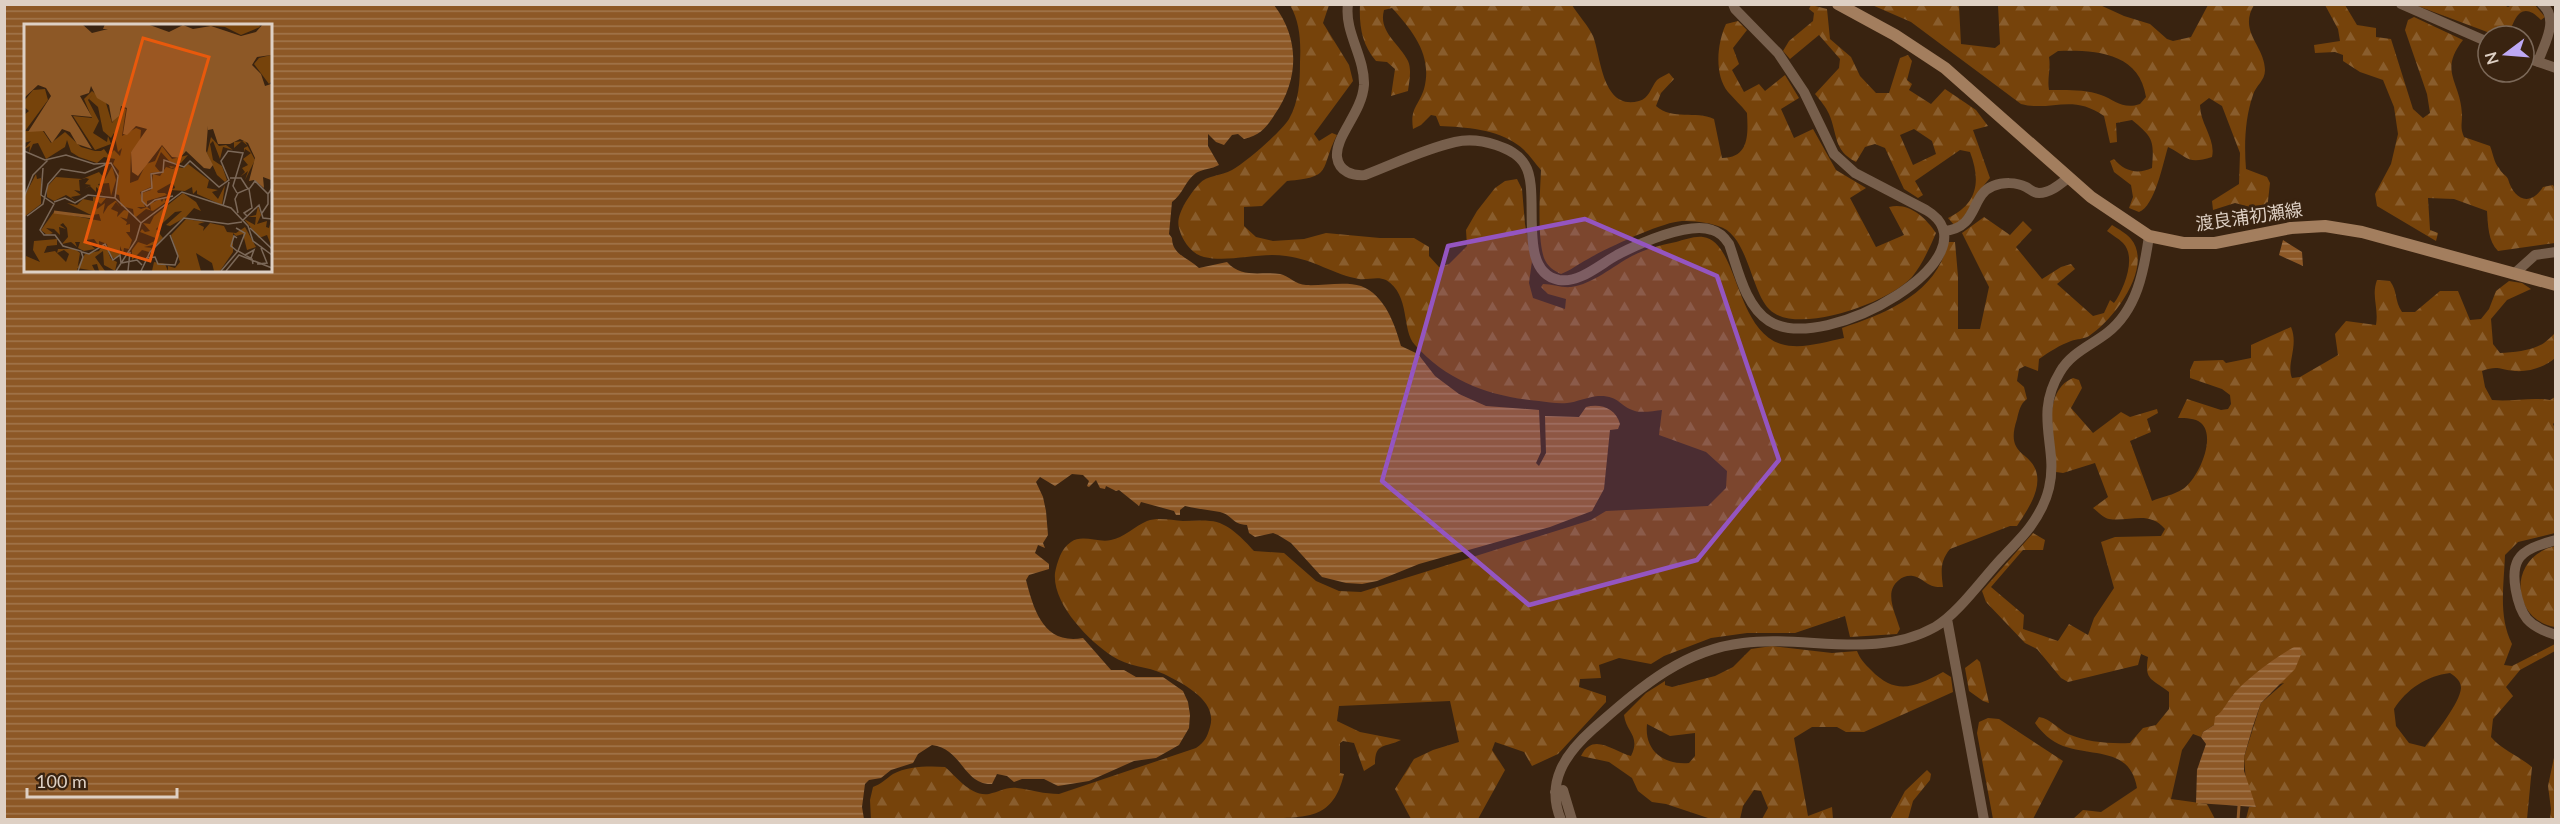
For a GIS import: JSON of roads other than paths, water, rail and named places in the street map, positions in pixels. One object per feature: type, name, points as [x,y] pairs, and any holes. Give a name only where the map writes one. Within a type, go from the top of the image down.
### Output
[{"type":"main road","name":"渡良浦初瀬線","points":[[1838,4],[1895,35],[1945,68],[2068,178],[2116,216],[2150,236],[2184,243],[2216,243],[2291,228],[2325,226],[2362,232],[2556,285]]},
{"type":"street","points":[[1348,4],[1350,26],[1362,64],[1364,83],[1357,113],[1338,146],[1339,164],[1346,172],[1365,175],[1457,141],[1490,143],[1508,149],[1521,158],[1527,167],[1530,179],[1532,235],[1540,268],[1547,276],[1567,280],[1582,276],[1618,255],[1661,236],[1690,229],[1706,228],[1724,237],[1729,244],[1753,306],[1769,321],[1784,327],[1813,328],[1850,318],[1892,300],[1910,288],[1934,262],[1942,248],[1944,231],[1935,215],[1855,173],[1834,154],[1804,92],[1778,53],[1735,9],[1733,4]]},
{"type":"street","points":[[2401,4],[2476,37]]},
{"type":"street","points":[[2542,4],[2551,18],[2550,28],[2538,62],[2556,68]]},
{"type":"street","points":[[1944,231],[1962,225],[1971,218],[1986,190],[1992,186],[2016,183],[2039,193],[2050,191],[2068,178]]},
{"type":"street","points":[[1561,819],[1555,792],[1560,769],[1570,751],[1647,683],[1687,659],[1742,643],[1869,644],[1894,642],[1921,634],[1947,619],[2018,542],[2037,515],[2049,488],[2050,469],[2046,424],[2050,393],[2060,371],[2070,359],[2079,350],[2113,328],[2132,304],[2145,263],[2150,236]]},
{"type":"street","points":[[2515,273],[2535,255],[2556,252]]},
{"type":"street","points":[[2556,540],[2526,552],[2518,560],[2516,582],[2521,609],[2528,620],[2556,635]]},
{"type":"street","points":[[1947,619],[1984,819]]},
{"type":"street","points":[[1555,792],[1563,790],[1572,819]]},
{"type":"waterway","points":[[2238,820],[2239,806]]}]
